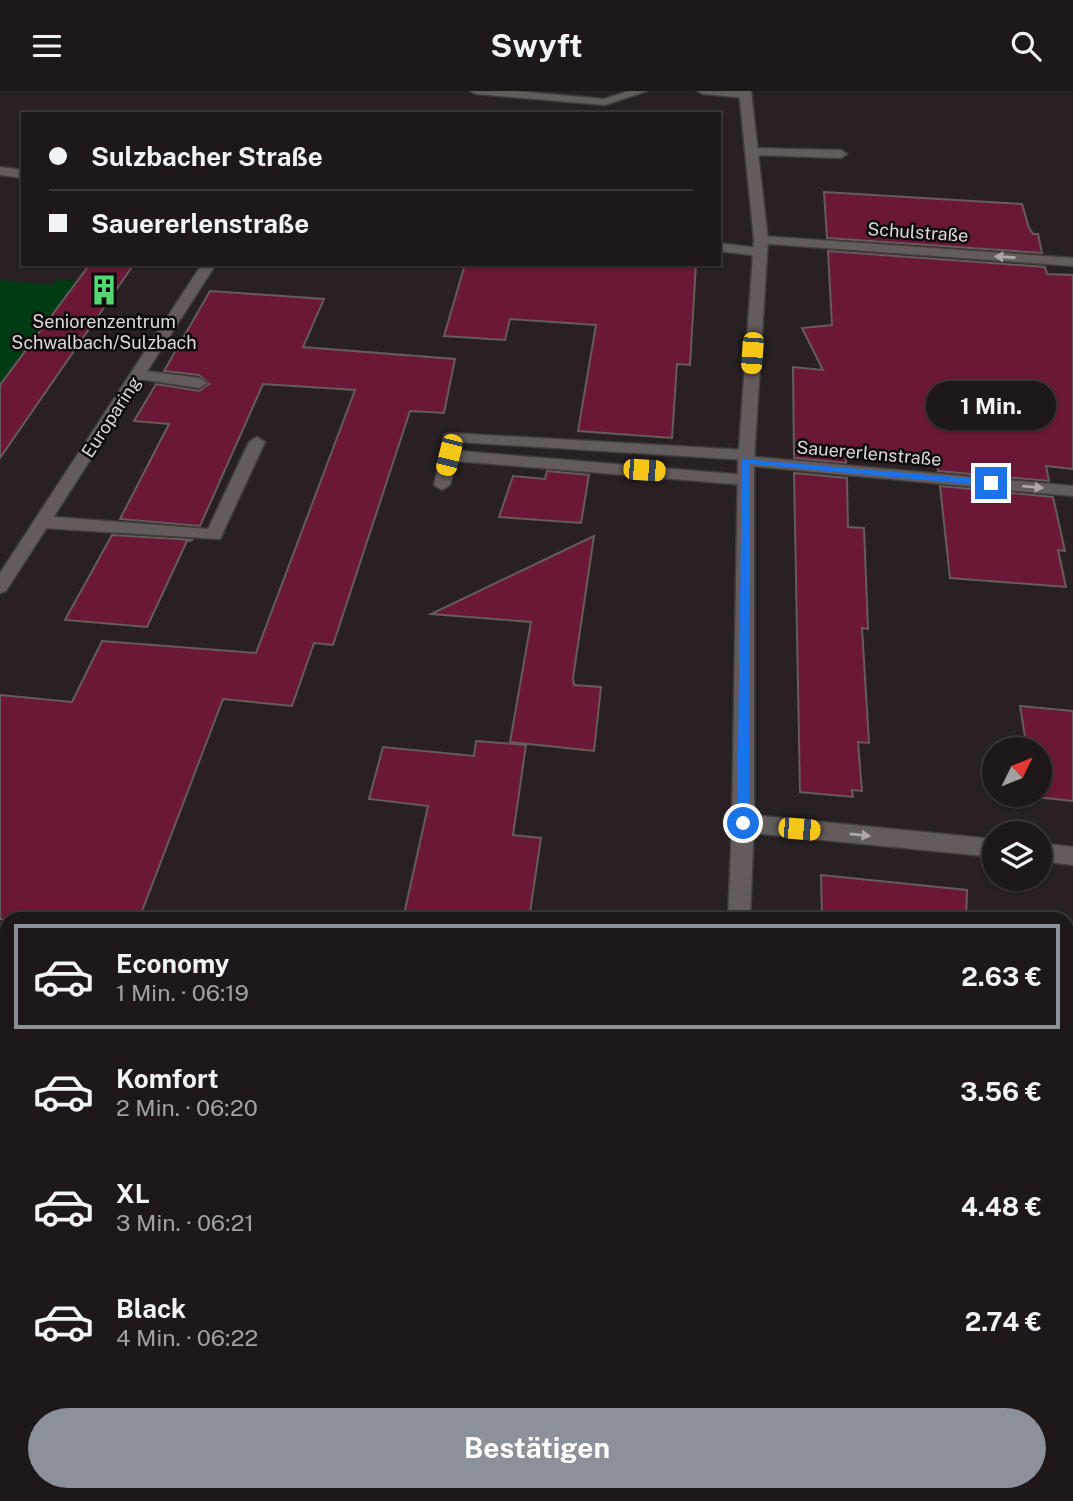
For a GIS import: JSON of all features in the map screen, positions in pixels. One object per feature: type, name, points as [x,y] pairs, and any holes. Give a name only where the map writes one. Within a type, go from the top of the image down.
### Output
[{"type":"street","points":[[476,91],[605,102],[641,91]]},
{"type":"street","points":[[703,91],[745,93],[760,246],[745,480],[743,823],[739,912]]},
{"type":"street","points":[[751,151],[841,154]]},
{"type":"street","points":[[0,171],[21,174]]},
{"type":"street","name":"Schulstraße","points":[[721,247],[760,246],[1073,262]]},
{"type":"street","name":"Europaring","points":[[0,587],[6,567],[43,521],[208,266]]},
{"type":"street","points":[[138,375],[199,383]]},
{"type":"street","name":"Sauererlenstraße","points":[[450,438],[746,458],[1073,491]]},
{"type":"street","points":[[43,521],[214,535],[257,442]]},
{"type":"street","points":[[442,485],[449,455],[745,480]]},
{"type":"street","points":[[743,823],[982,847]]},
{"type":"street","points":[[1052,853],[1073,856]]},
{"type":"green space","points":[[0,280],[53,285],[57,280],[77,281],[0,384]]},
{"type":"building","points":[[824,192],[1022,204],[1029,228],[1033,234],[1038,234],[1042,253],[827,238]]},
{"type":"building","points":[[828,251],[1045,267],[1047,274],[1073,275],[1073,469],[1046,466],[1049,481],[938,471],[936,455],[846,448],[846,463],[794,458],[793,367],[823,370],[802,328],[832,325]]},
{"type":"building","points":[[89,266],[133,266],[0,458],[0,385]]},
{"type":"building","points":[[464,266],[696,266],[690,365],[677,364],[672,438],[578,431],[596,325],[510,319],[505,340],[444,336]]},
{"type":"building","points":[[210,291],[324,299],[303,347],[455,359],[444,413],[410,411],[333,645],[314,643],[292,706],[223,699],[142,912],[0,912],[0,695],[72,702],[102,641],[256,653],[355,390],[263,384],[200,526],[120,519],[169,424],[134,421],[156,384],[199,391],[209,384],[199,375],[164,371]]},
{"type":"building","points":[[547,471],[589,475],[581,523],[499,517],[513,476],[545,479]]},
{"type":"building","points":[[794,473],[847,478],[848,527],[864,528],[868,629],[862,628],[869,743],[858,742],[862,791],[852,790],[853,797],[800,792]]},
{"type":"building","points":[[940,486],[1053,497],[1065,551],[1058,550],[1066,587],[950,578]]},
{"type":"building","points":[[112,535],[193,540],[187,541],[147,627],[65,620]]},
{"type":"building","points":[[594,536],[573,678],[574,685],[601,687],[594,751],[510,742],[531,622],[431,614]]},
{"type":"building","points":[[1020,706],[1073,711],[1073,801],[1052,799],[1052,737],[1025,737]]},
{"type":"building","points":[[476,741],[526,745],[513,835],[541,838],[530,912],[405,912],[428,806],[369,799],[383,747],[474,756]]},
{"type":"building","points":[[821,875],[967,890],[966,912],[822,912]]},
{"type":"place","name":"Seniorenzentrum Schwalbach/Sulzbach","points":[[104,290]]},
{"type":"route","points":[[743,823],[746,461],[991,483]]}]
